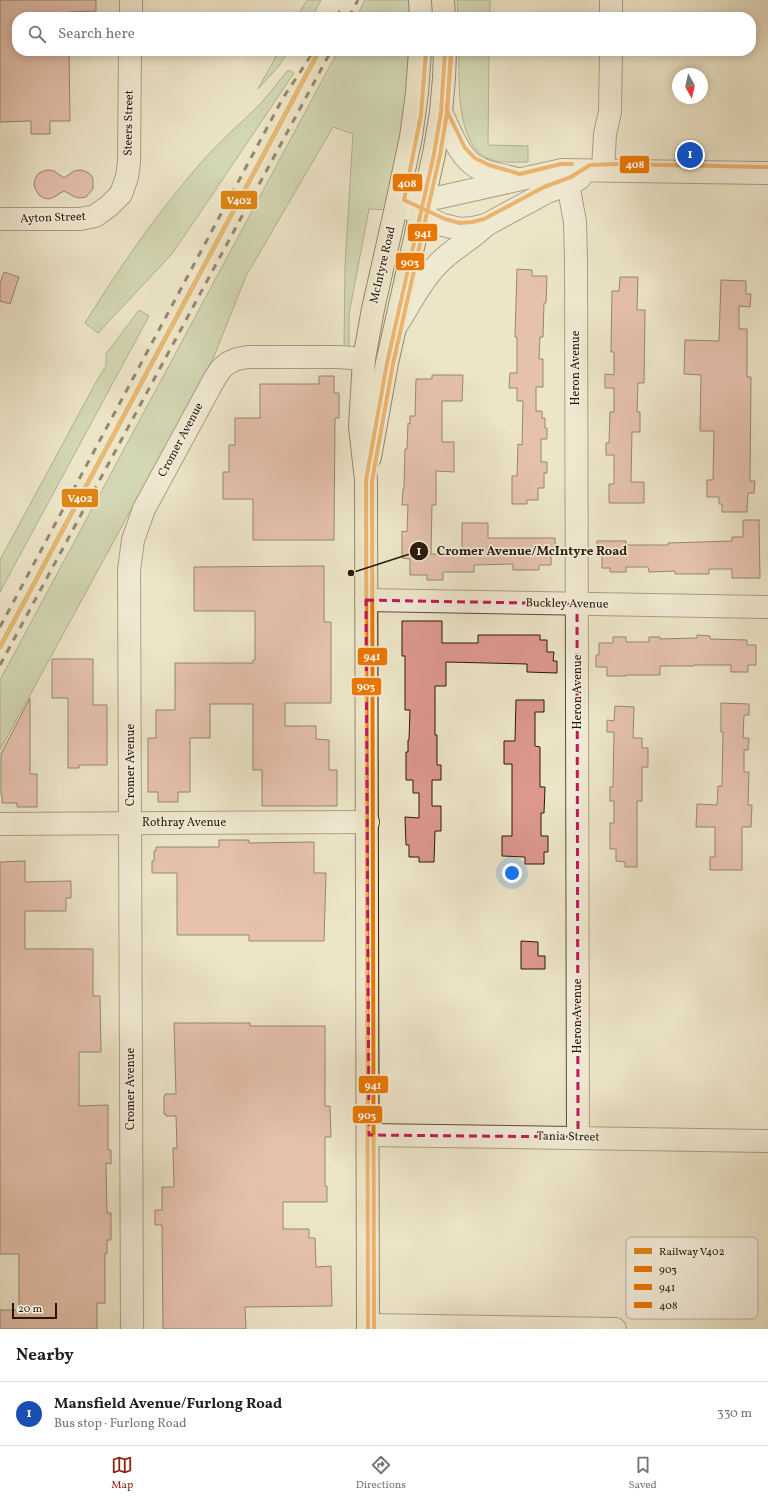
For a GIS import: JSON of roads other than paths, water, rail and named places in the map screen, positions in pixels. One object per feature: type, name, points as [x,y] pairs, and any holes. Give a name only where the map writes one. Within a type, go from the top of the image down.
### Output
[{"type":"main road","points":[[420,0],[421,12]]},
{"type":"main road","points":[[443,0],[444,12]]},
{"type":"main road","name":"McIntyre Road","points":[[368,1327],[366,480],[360,427],[364,359],[373,308],[397,203],[415,114],[420,56]]},
{"type":"main road","name":"McIntyre Road","points":[[366,480],[395,329],[434,154],[441,112],[445,56]]},
{"type":"street","points":[[131,0],[131,12]]},
{"type":"street","points":[[611,0],[611,12]]},
{"type":"street","name":"Steers Street","points":[[122,194],[127,177],[129,162],[130,56]]},
{"type":"street","points":[[423,207],[443,225],[453,228],[473,228],[486,225],[547,192],[603,170],[615,134],[610,112],[611,56]]},
{"type":"street","points":[[441,112],[460,152],[471,163],[487,171],[520,180]]},
{"type":"street","points":[[397,203],[423,207],[562,170],[768,173]]},
{"type":"street","name":"Heron Avenue","points":[[568,184],[575,222],[578,1137]]},
{"type":"street","name":"Heron Avenue","points":[[547,192],[563,215],[575,247]]},
{"type":"street","name":"Ayton Street","points":[[0,219],[80,219],[95,216],[122,194]]},
{"type":"street","points":[[395,329],[417,292],[436,267],[449,254],[476,235],[486,225]]},
{"type":"street","name":"Cromer Avenue","points":[[132,1329],[130,570],[133,540],[144,509],[215,378],[228,363],[237,359],[261,356],[364,359]]},
{"type":"street","name":"Buckley Avenue","points":[[366,600],[768,607]]},
{"type":"street","name":"Rothray Avenue","points":[[0,824],[368,822]]},
{"type":"street","name":"Tania Street","points":[[368,1135],[768,1141]]},
{"type":"street","points":[[368,1327],[615,1329]]},
{"type":"railway","points":[[352,12],[358,0]]},
{"type":"railway","points":[[0,627],[283,98],[311,56]]},
{"type":"railway","points":[[0,665],[328,56]]},
{"type":"rail line","name":"V402","points":[[0,647],[316,56]]},
{"type":"place","name":"Mansfield Avenue/Furlong Road","points":[[690,155]]},
{"type":"place","name":"Cromer Avenue/McIntyre Road","points":[[351,573]]}]
